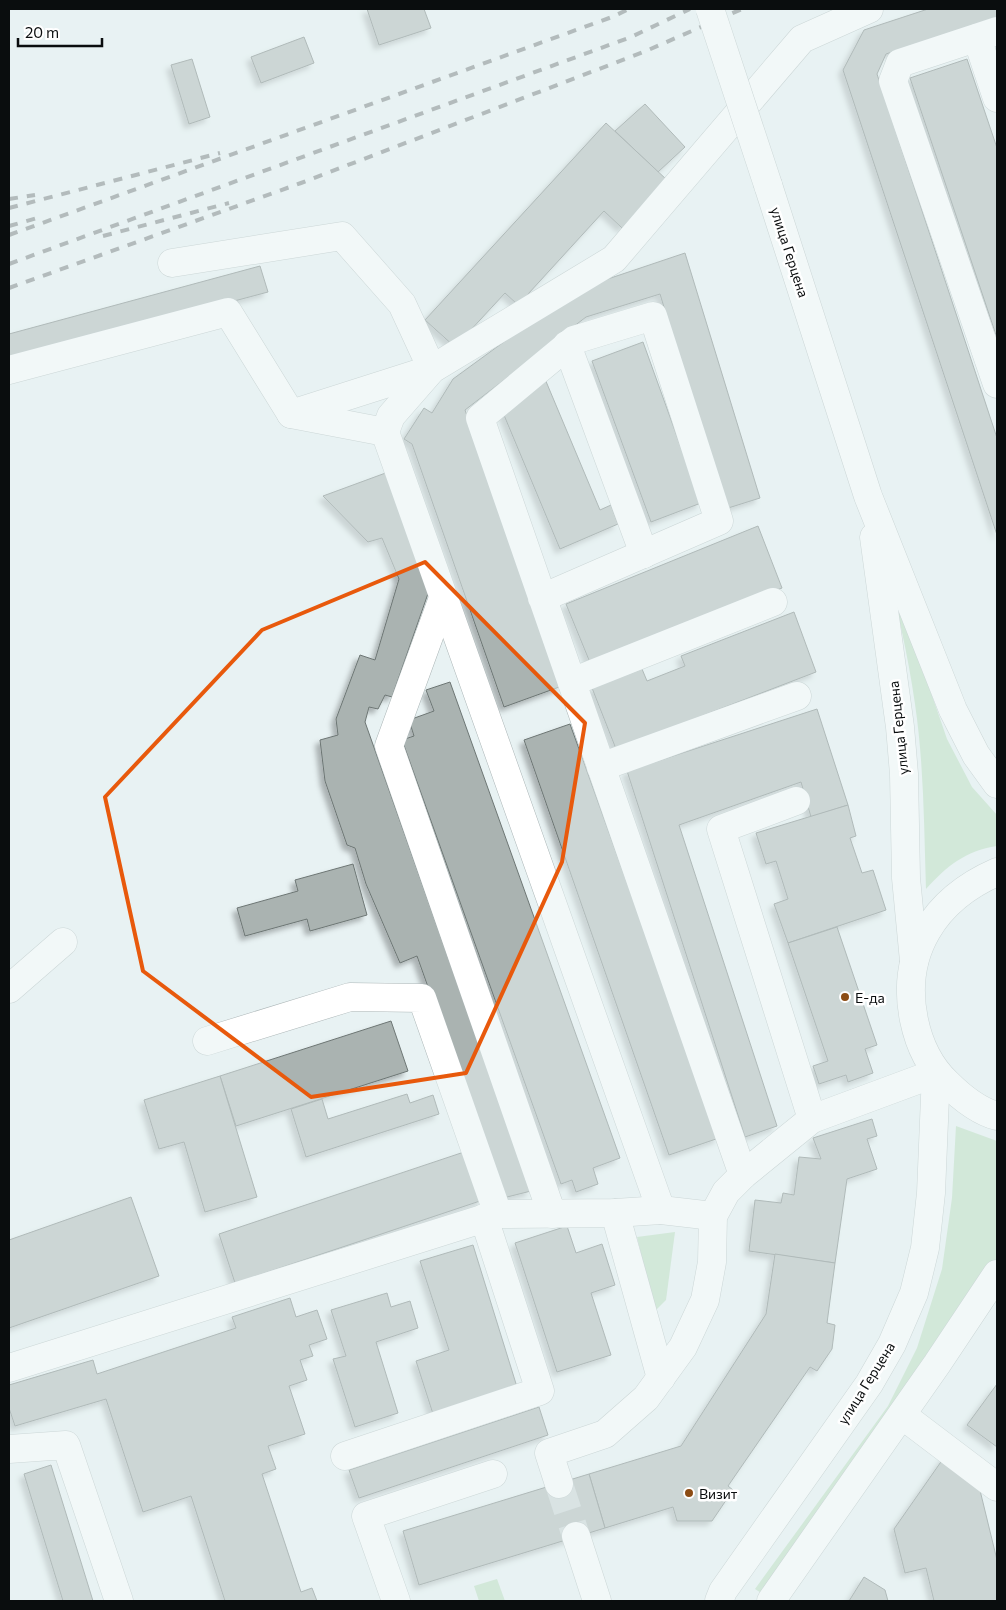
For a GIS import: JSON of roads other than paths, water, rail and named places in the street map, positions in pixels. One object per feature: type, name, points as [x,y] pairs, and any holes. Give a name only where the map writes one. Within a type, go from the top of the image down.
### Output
[{"type":"main road","name":"улица Герцена","points":[[710,9],[868,496],[953,710],[976,755],[997,784]]},
{"type":"main road","points":[[291,414],[432,369],[614,259],[802,39],[869,9]]},
{"type":"main road","points":[[997,98],[987,34],[900,63],[893,81],[997,384]]},
{"type":"main road","points":[[172,263],[342,236],[402,304],[432,369]]},
{"type":"main road","points":[[9,370],[228,312],[291,414],[385,432]]},
{"type":"main road","points":[[542,598],[719,521],[653,316],[574,340],[480,418],[542,598],[743,1175]]},
{"type":"main road","points":[[567,345],[644,554]]},
{"type":"main road","points":[[432,369],[391,416],[385,432],[661,1210]]},
{"type":"main road","name":"улица Герцена","points":[[868,496],[900,727],[904,774],[906,878],[914,961]]},
{"type":"main road","points":[[443,598],[389,746],[552,1214]]},
{"type":"main road","points":[[572,682],[773,602]]},
{"type":"main road","points":[[601,767],[797,696]]},
{"type":"main road","points":[[796,801],[721,829],[812,1119]]},
{"type":"main road","points":[[997,872],[969,886],[944,906],[926,932],[914,961],[910,1000],[918,1038],[936,1073],[962,1098],[997,1116]]},
{"type":"main road","points":[[9,989],[63,942]]},
{"type":"main road","points":[[207,1041],[350,997],[422,998],[491,1216],[540,1391],[345,1456]]},
{"type":"main road","name":"улица Герцена","points":[[719,1598],[868,1384],[892,1344],[914,1294],[925,1248],[931,1192],[936,1073]]},
{"type":"main road","points":[[559,1484],[549,1453],[605,1434],[646,1398],[683,1347],[706,1300],[712,1262],[713,1216],[726,1192],[743,1175],[812,1119],[936,1073]]},
{"type":"main road","points":[[9,1368],[491,1216],[661,1210],[713,1216]]},
{"type":"main road","points":[[615,1213],[661,1378]]},
{"type":"main road","points":[[771,1601],[902,1415],[997,1274]]},
{"type":"main road","points":[[902,1415],[997,1487]]},
{"type":"main road","points":[[9,1449],[66,1445],[118,1601]]},
{"type":"main road","points":[[396,1601],[366,1516],[493,1474]]},
{"type":"main road","points":[[576,1536],[598,1601]]},
{"type":"tunnel","points":[[559,1484],[576,1536]]},
{"type":"railway","points":[[9,235],[612,17],[629,9]]},
{"type":"railway","points":[[9,264],[631,37],[690,9]]},
{"type":"railway","points":[[9,288],[301,183],[646,51],[742,9]]},
{"type":"railway","points":[[9,208],[220,153]]},
{"type":"railway","points":[[9,199],[35,195]]},
{"type":"railway","points":[[103,236],[229,203]]},
{"type":"railway","points":[[9,226],[41,217]]},
{"type":"place","name":"Е-да","points":[[845,997]]},
{"type":"place","name":"Визит","points":[[689,1493]]}]
